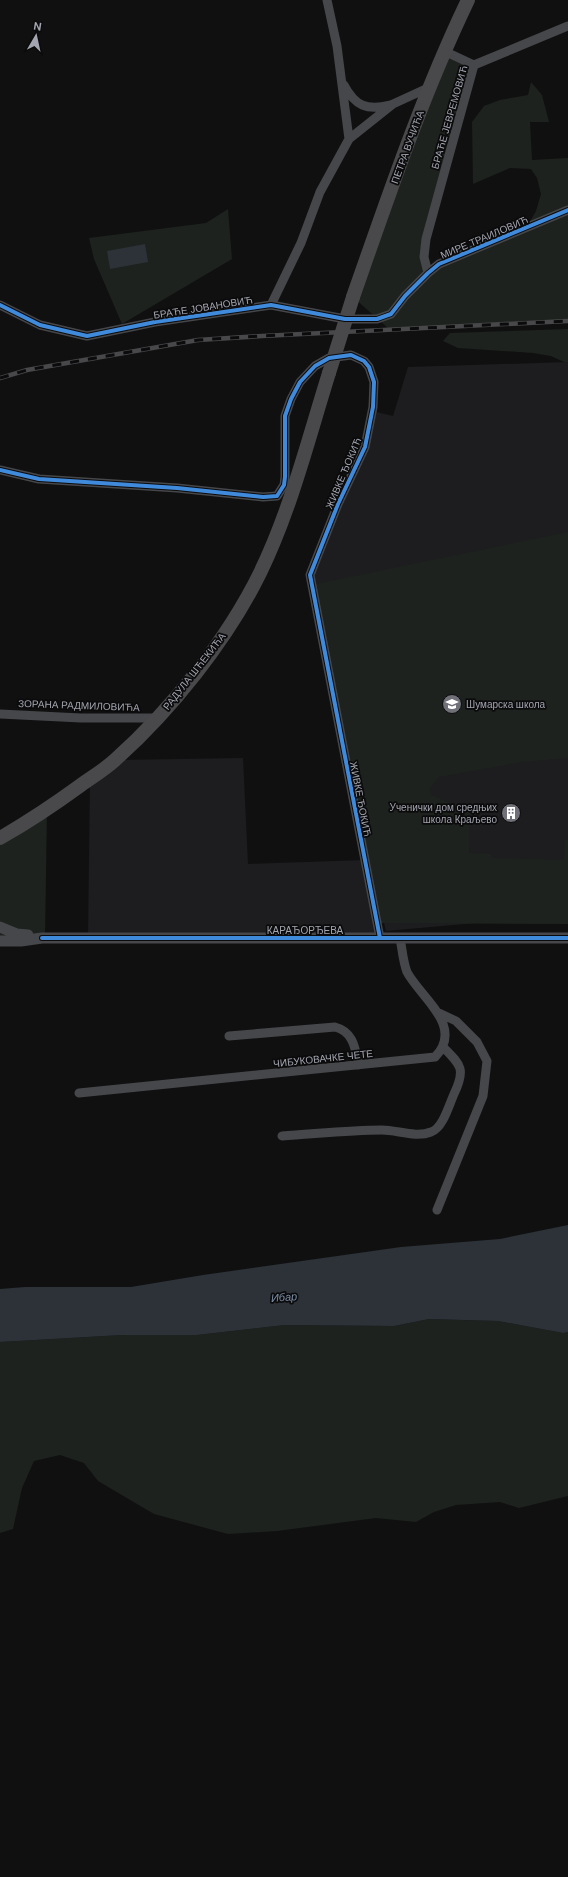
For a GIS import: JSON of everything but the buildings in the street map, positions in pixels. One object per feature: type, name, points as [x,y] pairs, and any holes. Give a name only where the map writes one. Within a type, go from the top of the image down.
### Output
[{"type":"main road","name":"ПЕТРА ВУЧИЋА","points":[[329,373],[353,297],[430,87],[468,0]]},
{"type":"main road","name":"РАДУЛА ШЋЕКИЋА","points":[[0,838],[26,823],[109,766],[157,718],[220,640],[260,572],[291,496],[329,373]]},
{"type":"main road","points":[[0,845],[20,831],[26,823]]},
{"type":"street","points":[[327,0],[337,46],[349,139]]},
{"type":"street","name":"БРАЋЕ ЈЕВРЕМОВИЋ","points":[[428,273],[424,257],[426,239],[474,65],[568,26]]},
{"type":"street","points":[[444,52],[474,65]]},
{"type":"street","points":[[341,79],[350,96],[356,102],[368,108],[378,108],[393,104],[430,87]]},
{"type":"street","points":[[271,305],[301,243],[320,192],[349,139],[393,104]]},
{"type":"street","name":"МИРЕ ТРАИЛОВИЋ","points":[[354,320],[382,319],[391,314],[404,296],[428,273],[443,263],[568,210]]},
{"type":"street","name":"БРАЋЕ ЈОВАНОВИЋ","points":[[0,305],[40,325],[87,336],[155,322],[271,305],[336,318],[354,320]]},
{"type":"street","name":"ЖИВКЕ ЂОКИЋ","points":[[0,470],[39,479],[177,488],[263,497],[277,496],[284,485],[285,477],[284,431],[286,412],[294,392],[300,382],[315,366],[329,358],[351,355],[364,361],[369,367],[374,382],[374,391],[373,407],[365,447],[338,504],[310,575],[380,938]]},
{"type":"street","name":"ЗОРАНА РАДМИЛОВИЋА","points":[[0,714],[81,718],[157,718]]},
{"type":"street","name":"КАРАЂОРЂЕВА","points":[[0,928],[17,934],[42,938]]},
{"type":"street","name":"КАРАЂОРЂЕВА","points":[[0,941],[21,941],[42,938],[568,938]]},
{"type":"street","points":[[282,1136],[383,1130],[419,1134],[432,1132],[439,1125],[456,1090],[461,1073],[458,1062],[442,1047],[445,1036],[439,1013],[407,972],[400,938]]},
{"type":"street","points":[[437,1210],[483,1096],[487,1061],[477,1042],[456,1021],[439,1013]]},
{"type":"street","points":[[229,1036],[335,1028],[345,1032],[353,1040],[359,1065]]},
{"type":"street","name":"ЧИБУКОВАЧКЕ ЧЕТЕ","points":[[79,1093],[435,1057],[442,1047]]},
{"type":"shaded area","points":[[444,51],[474,65],[426,239],[427,272],[527,227],[536,211],[541,194],[537,178],[531,169],[510,168],[473,184],[472,122],[484,106],[500,100],[528,95],[531,82],[542,95],[549,122],[530,122],[532,160],[568,158],[568,321],[389,329],[353,297]]},
{"type":"shaded area","points":[[228,209],[232,259],[122,324],[94,259],[89,238],[206,223]]},
{"type":"shaded area","points":[[568,329],[568,362],[564,362],[551,356],[533,353],[458,348],[443,341],[450,333]]},
{"type":"shaded area","name":"Шумарска школа","points":[[568,362],[568,924],[476,923],[386,931],[359,822],[311,585],[338,504],[365,447],[372,411],[393,416],[408,367]]},
{"type":"shaded area","name":"Шумарска школа","points":[[568,532],[568,758],[522,762],[439,777],[430,788],[431,795],[470,811],[469,853],[491,854],[492,858],[564,860],[565,840],[568,840],[568,924],[380,923],[311,585]]},
{"type":"shaded area","points":[[243,758],[248,864],[365,860],[380,938],[88,938],[90,779],[116,760]]},
{"type":"shaded area","points":[[47,809],[45,938],[0,941],[0,838]]},
{"type":"shaded area","points":[[429,1319],[498,1321],[563,1333],[568,1332],[568,1496],[519,1508],[500,1502],[456,1505],[434,1512],[416,1522],[376,1518],[277,1531],[228,1534],[154,1514],[98,1481],[84,1463],[60,1455],[34,1461],[22,1488],[13,1529],[0,1533],[0,1342],[122,1335],[197,1335],[285,1325],[394,1326]]},
{"type":"water","points":[[145,244],[148,262],[110,269],[107,251]]},
{"type":"water","name":"Ибар","points":[[568,1225],[568,1332],[563,1333],[498,1321],[429,1319],[394,1326],[285,1325],[197,1335],[122,1335],[0,1342],[0,1289],[25,1287],[131,1287],[203,1275],[401,1247],[500,1239]]},
{"type":"railway","points":[[0,378],[27,370],[198,340],[568,321]]},
{"type":"cycle path","points":[[0,305],[40,325],[87,336],[155,322],[271,305],[345,319],[377,319],[391,314],[405,296],[439,264],[568,210]]},
{"type":"cycle path","points":[[0,470],[39,479],[177,488],[263,497],[277,496],[284,485],[285,477],[285,416],[291,399],[300,382],[315,366],[329,358],[351,355],[364,361],[369,367],[374,382],[373,407],[365,447],[338,504],[310,575],[380,938]]},
{"type":"cycle path","points":[[42,938],[568,938]]},
{"type":"place","name":"Шумарска школа","points":[[452,704]]},
{"type":"place","name":"Ученички дом средњих школа Краљево","points":[[511,813]]}]
